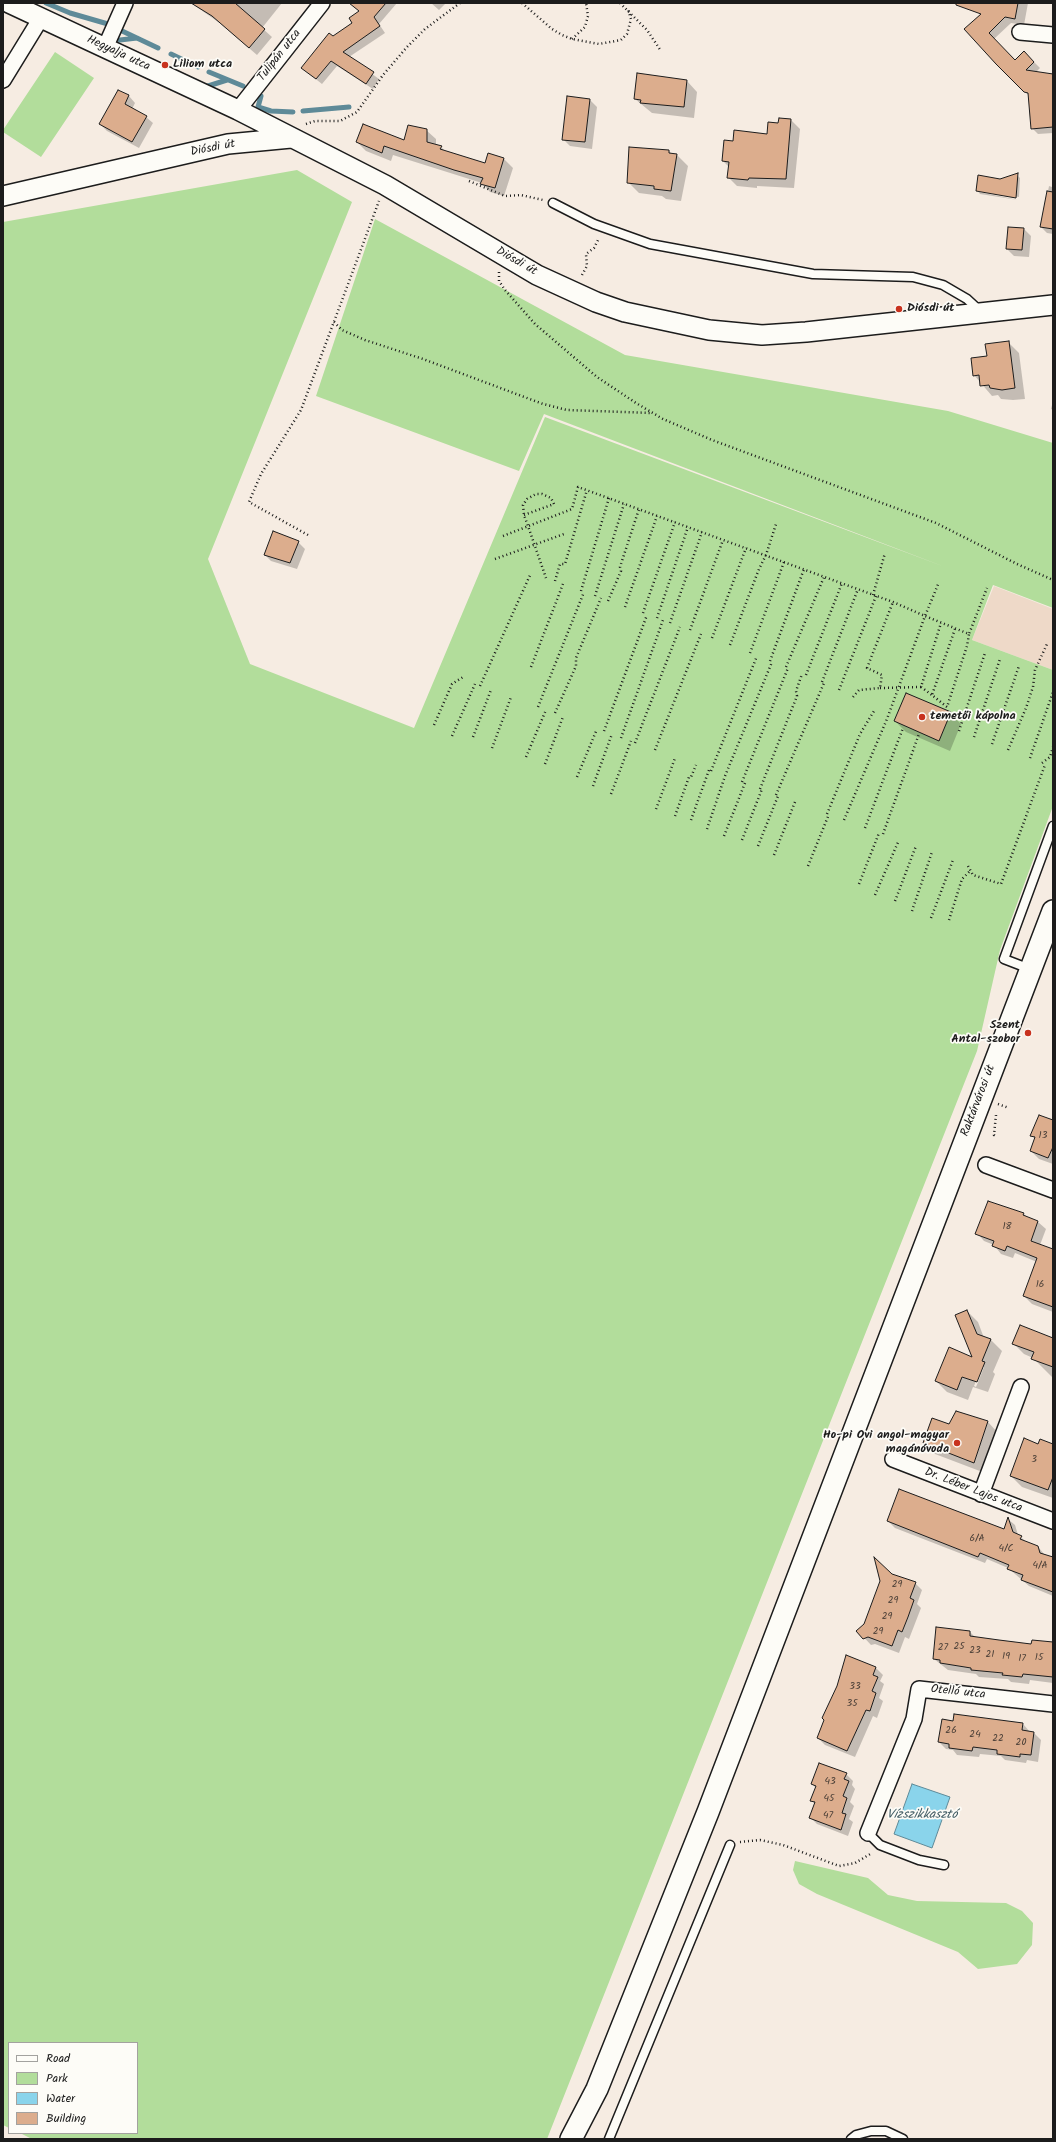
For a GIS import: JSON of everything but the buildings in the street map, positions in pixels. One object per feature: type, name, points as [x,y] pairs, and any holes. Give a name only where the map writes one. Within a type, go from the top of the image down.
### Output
[{"type":"main road","name":"Raktárvárosi út","points":[[572,2139],[597,2089],[708,1812],[948,1180],[1053,911]]},
{"type":"street","name":"Hegyalja utca","points":[[9,3],[238,110],[291,138]]},
{"type":"street","points":[[105,48],[125,3]]},
{"type":"street","name":"Tulipán utca","points":[[238,110],[322,3]]},
{"type":"street","points":[[3,80],[28,43],[41,18]]},
{"type":"street","points":[[1020,32],[1053,35]]},
{"type":"street","name":"Diósdi út","points":[[3,196],[228,144],[291,138],[385,185],[537,275],[596,302],[652,319],[709,330],[756,334],[784,334],[1053,305]]},
{"type":"street","points":[[986,1165],[1053,1190]]},
{"type":"street","points":[[981,1494],[1021,1387]]},
{"type":"street","name":"Dr. Léber Lajos utca","points":[[892,1459],[1053,1521]]},
{"type":"street","name":"Otelló utca","points":[[868,1832],[914,1718],[919,1689],[1053,1704]]},
{"type":"lane","points":[[553,203],[594,224],[650,244],[813,274],[913,277],[943,285],[967,299],[982,312]]},
{"type":"lane","points":[[1031,969],[1004,959],[1053,826]]},
{"type":"lane","points":[[868,1832],[880,1845],[919,1860],[944,1865]]},
{"type":"lane","points":[[609,2139],[730,1845]]},
{"type":"lane","points":[[851,2139],[856,2135],[871,2131],[886,2131],[903,2139]]},
{"type":"path","points":[[291,138],[299,128],[309,123],[340,121],[357,112],[383,75],[408,47],[426,28],[460,3]]},
{"type":"path","points":[[522,3],[552,29],[572,39],[599,44],[621,40],[630,28],[631,19],[628,9]]},
{"type":"path","points":[[572,39],[585,27],[588,16],[586,3]]},
{"type":"path","points":[[620,3],[628,9],[647,30],[661,51]]},
{"type":"path","points":[[469,181],[505,196],[521,195],[553,203]]},
{"type":"path","points":[[308,535],[249,502],[261,474],[301,410],[385,185]]},
{"type":"path","points":[[582,275],[586,266],[586,254],[594,248],[605,228]]},
{"type":"path","points":[[505,256],[500,266],[499,281],[535,324],[597,377],[654,414],[712,440],[936,523],[1017,564],[1053,580]]},
{"type":"path","points":[[334,322],[342,330],[365,340],[423,359],[543,404],[567,410],[654,414]]},
{"type":"path","points":[[503,536],[572,509],[578,487],[893,602],[969,634]]},
{"type":"path","points":[[555,581],[560,564],[565,564],[587,490]]},
{"type":"path","points":[[524,515],[554,504],[548,496],[536,494],[527,499],[523,505],[524,515],[546,578]]},
{"type":"path","points":[[538,707],[583,591],[608,498]]},
{"type":"path","points":[[596,596],[624,504]]},
{"type":"path","points":[[608,600],[620,572],[639,509]]},
{"type":"path","points":[[625,607],[658,516]]},
{"type":"path","points":[[643,613],[675,522]]},
{"type":"path","points":[[730,645],[759,569],[766,555],[776,524]]},
{"type":"path","points":[[657,618],[688,527]]},
{"type":"path","points":[[670,623],[702,532]]},
{"type":"path","points":[[495,559],[564,534]]},
{"type":"path","points":[[690,630],[723,540]]},
{"type":"path","points":[[712,638],[746,548]]},
{"type":"path","points":[[872,595],[885,553]]},
{"type":"path","points":[[750,653],[784,562]]},
{"type":"path","points":[[707,829],[725,776],[771,661],[804,569]]},
{"type":"path","points":[[480,686],[531,573]]},
{"type":"path","points":[[724,836],[787,668],[824,577]]},
{"type":"path","points":[[844,820],[854,795],[858,792],[939,582]]},
{"type":"path","points":[[806,675],[842,583]]},
{"type":"path","points":[[531,667],[563,584]]},
{"type":"path","points":[[853,697],[859,690],[921,687],[947,707],[967,646],[969,634],[987,588]]},
{"type":"path","points":[[758,846],[858,589]]},
{"type":"path","points":[[839,690],[876,596]]},
{"type":"path","points":[[555,714],[576,666],[576,658],[601,598]]},
{"type":"path","points":[[880,688],[882,675],[867,668],[893,602]]},
{"type":"path","points":[[604,731],[647,615]]},
{"type":"path","points":[[621,738],[663,620]]},
{"type":"path","points":[[921,687],[942,623]]},
{"type":"path","points":[[635,743],[680,627]]},
{"type":"path","points":[[932,695],[955,628]]},
{"type":"path","points":[[655,750],[701,634]]},
{"type":"path","points":[[1008,750],[1026,708],[1033,687],[1035,670],[1047,644]]},
{"type":"path","points":[[958,731],[985,653]]},
{"type":"path","points":[[691,820],[757,656]]},
{"type":"path","points":[[974,737],[1000,659]]},
{"type":"path","points":[[992,744],[1019,666]]},
{"type":"path","points":[[742,840],[797,696],[796,691],[802,674]]},
{"type":"path","points":[[434,725],[452,684],[463,677]]},
{"type":"path","points":[[452,736],[475,684]]},
{"type":"path","points":[[473,737],[491,690]]},
{"type":"path","points":[[1030,758],[1053,692]]},
{"type":"path","points":[[492,748],[511,697]]},
{"type":"path","points":[[526,757],[546,710]]},
{"type":"path","points":[[808,866],[860,734],[874,711]]},
{"type":"path","points":[[545,764],[563,716]]},
{"type":"path","points":[[866,828],[903,728]]},
{"type":"path","points":[[577,777],[597,729]]},
{"type":"path","points":[[593,786],[612,734]]},
{"type":"path","points":[[883,834],[919,734]]},
{"type":"path","points":[[611,794],[631,741]]},
{"type":"path","points":[[968,866],[973,875],[1001,884],[1043,764],[1050,757],[1053,747]]},
{"type":"path","points":[[656,809],[675,758]]},
{"type":"path","points":[[675,816],[689,777],[691,777],[696,765]]},
{"type":"path","points":[[774,855],[795,802]]},
{"type":"path","points":[[859,884],[879,833]]},
{"type":"path","points":[[875,895],[899,840]]},
{"type":"path","points":[[895,901],[916,846]]},
{"type":"path","points":[[912,911],[932,852]]},
{"type":"path","points":[[931,918],[953,860]]},
{"type":"path","points":[[949,920],[962,879],[970,871]]},
{"type":"path","points":[[996,1108],[997,1103],[1009,1108]]},
{"type":"path","points":[[996,1112],[994,1135],[997,1137]]},
{"type":"path","points":[[730,1845],[743,1841],[768,1842],[783,1845],[839,1866],[856,1863],[869,1855],[880,1845]]},
{"type":"shaded area","points":[[994,586],[1053,609],[1053,670],[972,640]]},
{"type":"green space","points":[[55,52],[94,78],[41,157],[3,132],[3,130]]},
{"type":"green space","points":[[297,170],[352,202],[208,559],[250,664],[414,728],[545,417],[945,567],[544,414],[519,471],[316,396],[375,219],[625,355],[948,411],[1053,443],[1053,608],[993,585],[972,640],[1053,670],[1053,806],[1000,950],[977,1051],[547,2139],[32,2139],[22,2134],[138,2134],[138,2042],[8,2042],[8,2128],[3,2125],[3,222]]},
{"type":"green space","points":[[795,1861],[868,1878],[888,1895],[917,1901],[1006,1903],[1022,1911],[1033,1923],[1032,1945],[1017,1964],[978,1969],[958,1952],[817,1894],[799,1884],[793,1870]]},
{"type":"water","name":"Vízszikkasztó","points":[[912,1784],[950,1797],[932,1848],[894,1834]]},
{"type":"waterway","points":[[46,3],[70,13],[108,24]]},
{"type":"waterway","points":[[120,30],[158,48]]},
{"type":"waterway","points":[[120,40],[137,38]]},
{"type":"waterway","points":[[171,54],[198,67]]},
{"type":"waterway","points":[[209,72],[243,86]]},
{"type":"waterway","points":[[208,86],[227,80]]},
{"type":"waterway","points":[[261,96],[258,107],[271,111],[293,112]]},
{"type":"waterway","points":[[303,111],[349,107]]},
{"type":"place","name":"Liliom utca","points":[[165,65]]},
{"type":"place","name":"Diósdi út","points":[[899,309]]},
{"type":"place","name":"temetői kápolna","points":[[922,717]]},
{"type":"place","name":"Szent Antal-szobor","points":[[1028,1033]]},
{"type":"place","name":"Ho-pi Ovi angol-magyar magánóvoda","points":[[957,1443]]}]
